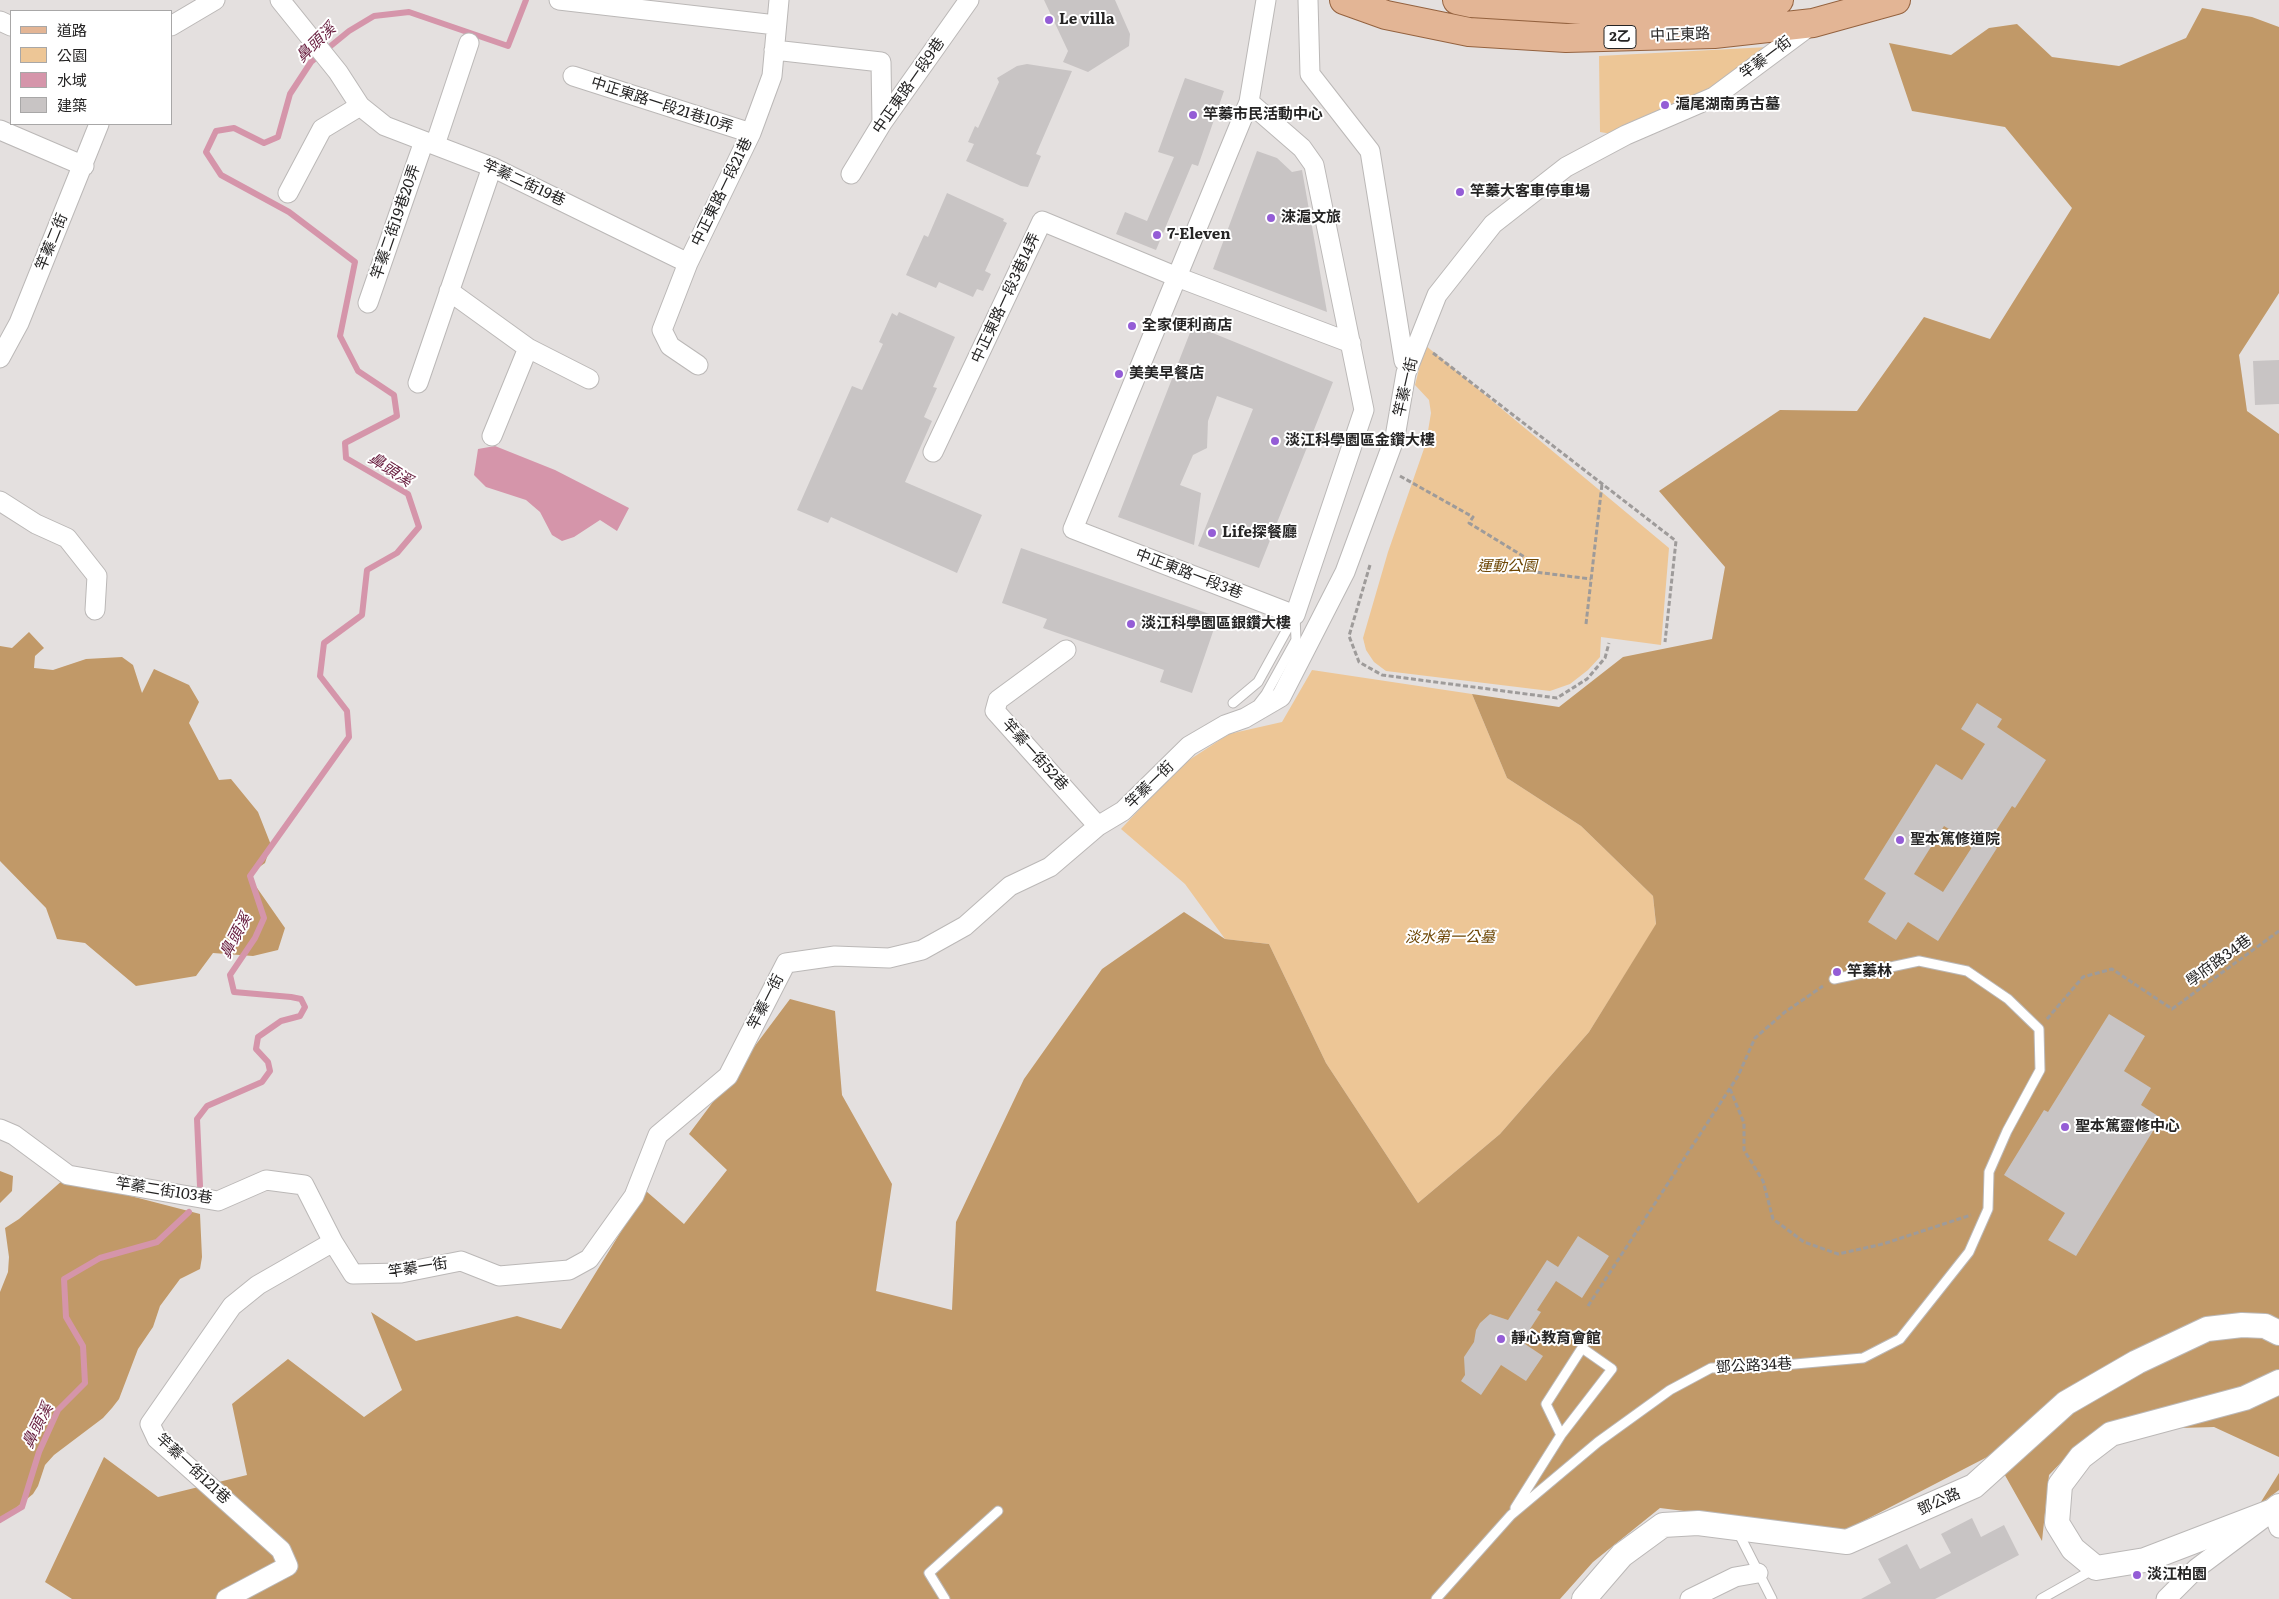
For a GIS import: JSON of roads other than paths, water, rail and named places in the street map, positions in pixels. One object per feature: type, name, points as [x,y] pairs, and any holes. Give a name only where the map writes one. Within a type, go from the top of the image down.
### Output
[{"type":"main road","name":"中正東路","points":[[1344,0],[1386,15],[1469,32],[1566,38],[1714,34],[1813,23],[1896,0]]},
{"type":"main road","name":"中正東路","points":[[1467,1],[1602,11],[1743,6],[1779,0]]},
{"type":"street","points":[[172,25],[215,0]]},
{"type":"street","name":"竿蓁二街19巷","points":[[280,0],[338,72],[360,106],[385,126],[492,167],[688,263]]},
{"type":"street","points":[[559,0],[776,24]]},
{"type":"street","name":"中正東路一段21巷","points":[[698,365],[670,346],[662,330],[688,263],[751,133],[772,76],[778,0]]},
{"type":"street","name":"中正東路一段9巷","points":[[851,174],[882,123],[969,0]]},
{"type":"street","name":"中正東路一段3巷","points":[[1266,0],[1249,102],[1073,529],[1295,615]]},
{"type":"street","points":[[1308,0],[1310,74],[1370,151],[1404,361]]},
{"type":"street","points":[[1467,1],[1469,32]]},
{"type":"street","name":"竿蓁一街","points":[[333,1242],[353,1274],[401,1272],[461,1261],[499,1276],[569,1270],[589,1258],[634,1196],[658,1135],[728,1076],[786,963],[834,956],[889,958],[922,950],[966,926],[1010,886],[1050,867],[1098,826],[1123,811],[1189,746],[1226,725],[1239,710],[1281,698],[1345,572],[1395,437],[1406,373],[1437,295],[1493,224],[1566,167],[1626,135],[1714,97],[1813,23]]},
{"type":"street","name":"竿蓁二街19巷20弄","points":[[368,303],[469,43]]},
{"type":"street","points":[[774,50],[881,62],[882,123]]},
{"type":"street","name":"中正東路一段21巷10弄","points":[[573,76],[751,133]]},
{"type":"street","points":[[1249,102],[1302,148],[1314,165],[1364,410],[1295,615]]},
{"type":"street","points":[[288,193],[322,129],[360,106]]},
{"type":"street","name":"竿蓁二街","points":[[0,358],[19,324],[84,166],[99,125]]},
{"type":"street","points":[[0,130],[84,166]]},
{"type":"street","points":[[418,383],[492,167]]},
{"type":"street","name":"中正東路一段3巷14弄","points":[[933,452],[1042,221],[1177,277]]},
{"type":"street","points":[[1177,277],[1351,344]]},
{"type":"street","points":[[450,291],[528,348],[589,380]]},
{"type":"street","points":[[492,436],[528,348]]},
{"type":"street","points":[[0,501],[36,524],[68,538],[97,576],[96,610]]},
{"type":"street","name":"竿蓁一街52巷","points":[[1066,650],[998,700],[995,711],[1098,826]]},
{"type":"street","name":"竿蓁二街103巷","points":[[0,1129],[14,1136],[68,1175],[218,1200],[266,1180],[304,1185],[333,1242]]},
{"type":"street","name":"竿蓁一街121巷","points":[[226,1599],[288,1566],[281,1550],[157,1439],[150,1424],[232,1306],[258,1285],[333,1242]]},
{"type":"street","name":"鄧公路","points":[[1584,1599],[1622,1555],[1663,1525],[1698,1523],[1847,1542],[1974,1486],[2066,1403],[2137,1362],[2207,1329],[2242,1325],[2265,1326],[2279,1333]]},
{"type":"street","points":[[2278,1515],[2146,1560],[2096,1568],[2072,1549],[2057,1522],[2060,1485],[2081,1457],[2111,1434],[2245,1398],[2279,1382]]},
{"type":"street","points":[[2166,1599],[2197,1568],[2278,1515]]},
{"type":"street","points":[[2186,1599],[2197,1568]]},
{"type":"street","points":[[1690,1599],[1734,1576],[1758,1573]]},
{"type":"lane","points":[[1239,710],[1258,682],[1295,615]]},
{"type":"lane","points":[[1239,710],[1266,694],[1296,640],[1295,615]]},
{"type":"lane","name":"鄧公路34巷","points":[[1510,1515],[1606,1436],[1670,1390],[1711,1368],[1760,1367],[1864,1358],[1900,1339],[1970,1252],[1988,1209],[1989,1172],[2007,1132],[2040,1070],[2039,1029],[2008,999],[1967,971],[1919,961],[1834,979]]},
{"type":"lane","name":"鄧公路34巷","points":[[1436,1599],[1510,1515],[1561,1435],[1612,1369],[1582,1348],[1546,1404],[1561,1435]]},
{"type":"lane","points":[[945,1599],[929,1573],[998,1510]]},
{"type":"lane","points":[[1740,1536],[1772,1599]]},
{"type":"lane","points":[[2041,1599],[2096,1568]]},
{"type":"water","points":[[495,446],[555,470],[629,508],[617,531],[600,520],[574,537],[562,541],[552,535],[540,512],[526,500],[486,487],[474,475],[478,449]]},
{"type":"waterway","name":"鼻頭溪","points":[[200,1186],[197,1119],[207,1106],[262,1082],[270,1071],[268,1062],[256,1049],[258,1037],[281,1021],[300,1016],[305,1007],[301,999],[234,992],[230,975],[255,938],[264,918],[250,876],[349,737],[347,711],[320,676],[324,643],[362,615],[367,570],[397,553],[419,527],[408,494],[346,458],[345,443],[397,416],[394,395],[358,371],[340,336],[355,262],[289,212],[221,175],[206,152],[216,131],[234,128],[264,143],[278,137],[290,94],[311,62],[349,31],[374,16],[409,12],[508,46],[526,0]]},
{"type":"waterway","name":"鼻頭溪","points":[[0,1520],[22,1507],[39,1452],[58,1410],[85,1383],[83,1346],[66,1317],[64,1279],[100,1258],[157,1242],[189,1212]]},
{"type":"place","name":"Le villa","points":[[1049,20]]},
{"type":"place","name":"滬尾湖南勇古墓","points":[[1665,105]]},
{"type":"place","name":"竿蓁市民活動中心","points":[[1193,115]]},
{"type":"place","name":"竿蓁大客車停車場","points":[[1460,192]]},
{"type":"place","name":"淶滬文旅","points":[[1271,218]]},
{"type":"place","name":"7-Eleven","points":[[1157,235]]},
{"type":"place","name":"全家便利商店","points":[[1132,326]]},
{"type":"place","name":"美美早餐店","points":[[1119,374]]},
{"type":"place","name":"淡江科學園區金鑽大樓","points":[[1275,441]]},
{"type":"place","name":"Life探餐廳","points":[[1212,533]]},
{"type":"place","name":"淡江科學園區銀鑽大樓","points":[[1131,624]]},
{"type":"place","name":"聖本篤修道院","points":[[1900,840]]},
{"type":"place","name":"竿蓁林","points":[[1837,972]]},
{"type":"place","name":"聖本篤靈修中心","points":[[2065,1127]]},
{"type":"place","name":"靜心教育會館","points":[[1501,1339]]},
{"type":"place","name":"淡江柏園","points":[[2137,1575]]},
{"type":"park label","name":"運動公園","points":[[1507,567]]},
{"type":"park label","name":"淡水第一公墓","points":[[1450,938]]}]
